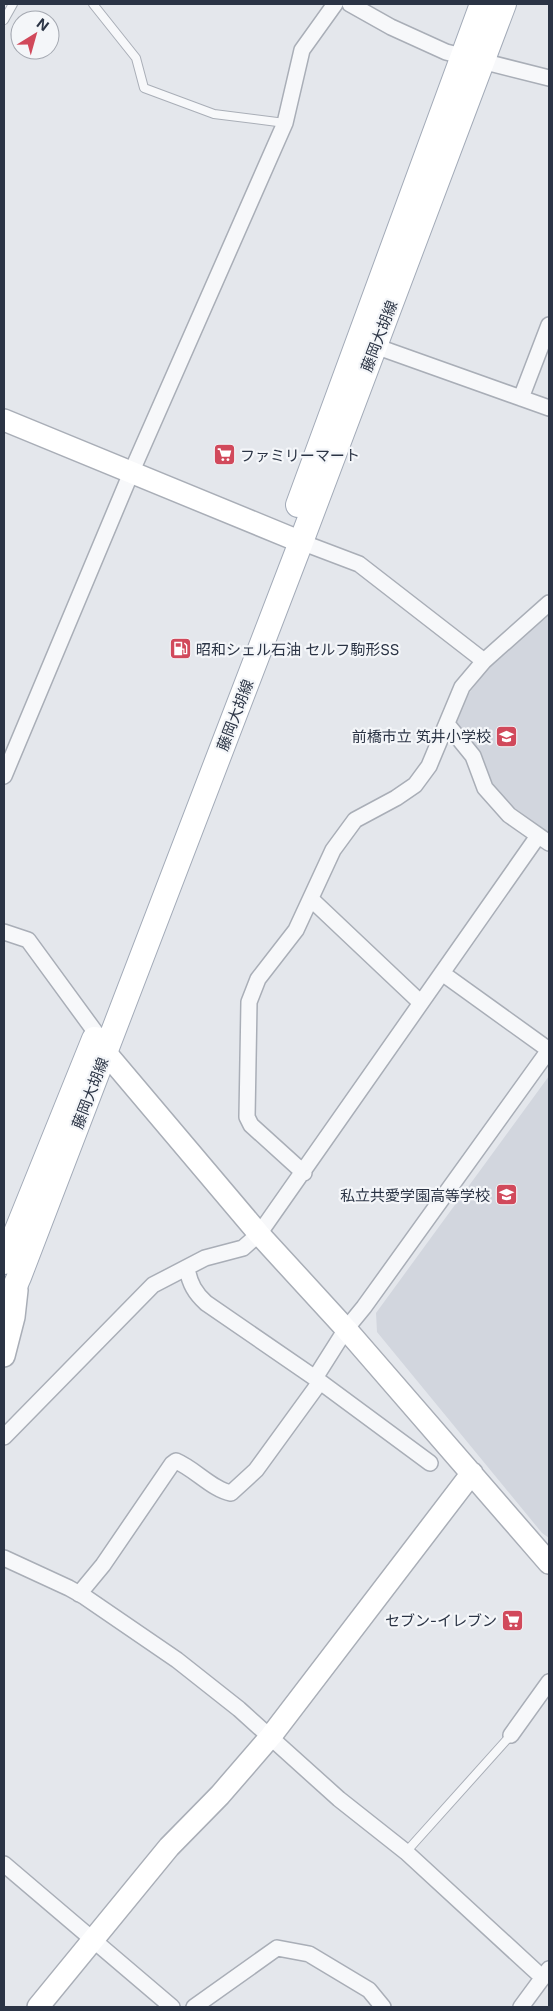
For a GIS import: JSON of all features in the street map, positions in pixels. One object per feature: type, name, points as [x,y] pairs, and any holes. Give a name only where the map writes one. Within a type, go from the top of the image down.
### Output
[{"type":"main road","name":"藤岡大胡線","points":[[294,539],[375,346],[473,59],[482,4]]},
{"type":"main road","name":"藤岡大胡線","points":[[4,1311],[11,1270],[101,1043],[294,539],[473,59],[504,4]]},
{"type":"street","points":[[4,776],[131,473],[285,122],[302,50],[335,4]]},
{"type":"street","points":[[350,4],[391,27],[446,52],[549,78]]},
{"type":"street","points":[[521,398],[549,325]]},
{"type":"street","points":[[375,346],[549,408]]},
{"type":"street","points":[[4,420],[359,564],[484,661]]},
{"type":"street","points":[[304,1173],[249,1122],[249,1002],[258,979],[296,930],[332,850],[355,820],[396,798],[415,785],[429,766],[462,687],[484,661],[549,603]]},
{"type":"street","points":[[4,1437],[153,1285],[205,1258],[243,1248],[259,1234],[304,1173],[442,973],[544,840],[510,815],[485,788],[473,756],[447,724]]},
{"type":"street","points":[[311,899],[421,1003]]},
{"type":"street","points":[[4,932],[28,940],[101,1043],[259,1234],[346,1329],[549,1563]]},
{"type":"street","points":[[79,1594],[103,1565],[172,1464],[176,1461],[188,1466],[223,1492],[231,1492],[256,1470],[317,1380],[346,1329],[364,1307],[549,1050],[442,973]]},
{"type":"street","points":[[187,1269],[192,1287],[198,1296],[430,1463]]},
{"type":"street","points":[[4,1356],[14,1317],[11,1270]]},
{"type":"street","points":[[38,2007],[168,1847],[220,1795],[271,1736],[472,1473]]},
{"type":"street","points":[[4,1558],[79,1594],[177,1660],[271,1736],[339,1799],[406,1852],[546,1973],[520,2007]]},
{"type":"street","points":[[511,1735],[549,1682]]},
{"type":"street","points":[[4,1864],[172,2007]]},
{"type":"street","points":[[194,2007],[277,1948],[309,1954],[368,1990],[383,2007]]},
{"type":"lane","points":[[4,20],[13,4]]},
{"type":"lane","points":[[93,4],[136,58],[144,88],[214,114],[285,122]]},
{"type":"lane","points":[[406,1852],[511,1735]]},
{"type":"shaded area","name":"前橋市立 笂井小学校","points":[[549,613],[549,835],[516,810],[489,784],[476,750],[455,722],[464,700],[488,668]]},
{"type":"shaded area","name":"私立共愛学園高等学校","points":[[549,1076],[549,1538],[542,1533],[377,1332],[376,1313]]},
{"type":"place","name":"ファミリーマート","points":[[224,455]]},
{"type":"place","name":"昭和シェル石油 セルフ駒形SS","points":[[180,649]]},
{"type":"place","name":"前橋市立 笂井小学校","points":[[507,736]]},
{"type":"place","name":"私立共愛学園高等学校","points":[[506,1195]]},
{"type":"place","name":"セブン-イレブン","points":[[513,1620]]}]
